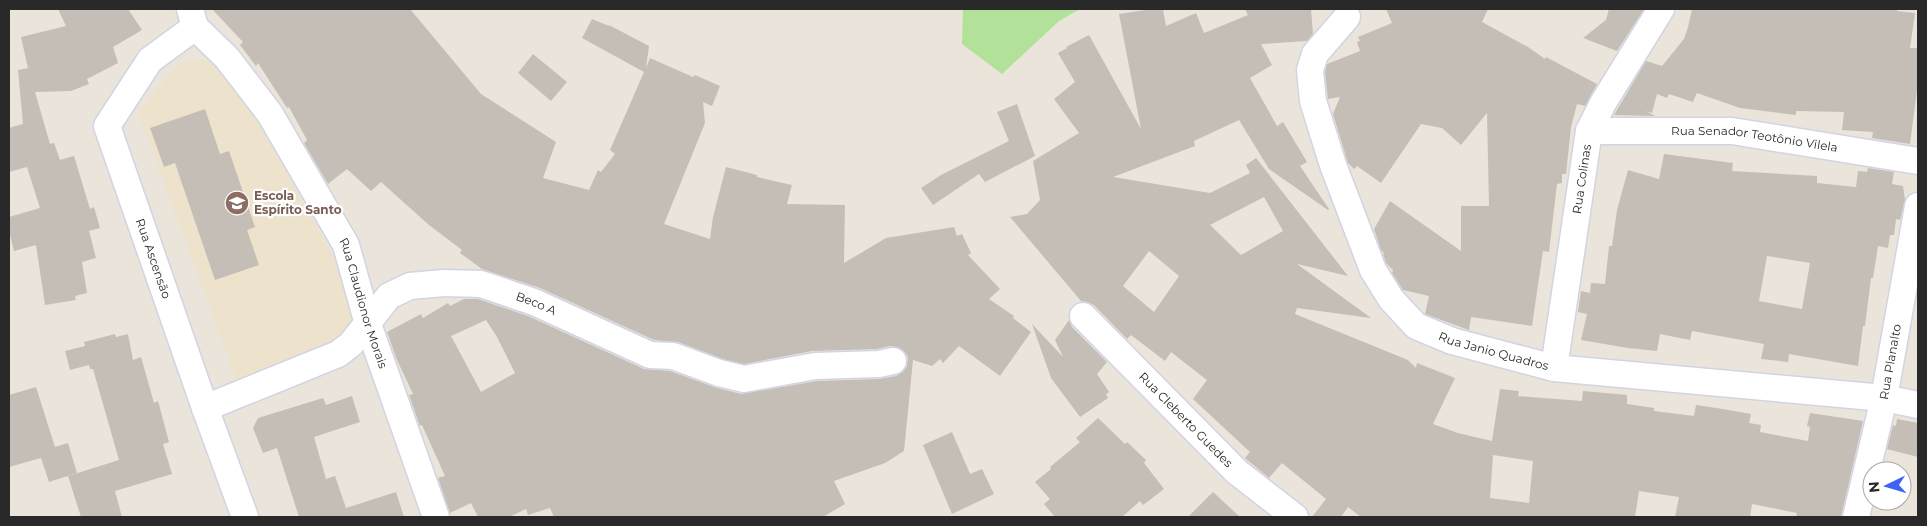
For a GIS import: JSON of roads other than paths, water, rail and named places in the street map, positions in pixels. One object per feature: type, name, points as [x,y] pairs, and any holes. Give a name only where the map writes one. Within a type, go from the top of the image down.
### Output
[{"type":"street","name":"Rua Colinas","points":[[1554,368],[1589,130],[1603,103],[1661,9]]},
{"type":"street","name":"Rua Janio Quadros","points":[[1347,17],[1316,54],[1310,70],[1312,101],[1373,270],[1391,299],[1416,326],[1452,341],[1554,368],[1884,398],[1918,404]]},
{"type":"street","name":"Rua Claudionor Morais","points":[[193,18],[270,114],[346,245],[368,324],[436,517]]},
{"type":"street","name":"Rua Ascensão","points":[[193,18],[150,60],[107,126],[245,517]]},
{"type":"street","name":"Rua Senador Teotônio Vilela","points":[[1589,130],[1732,131],[1918,161]]},
{"type":"street","name":"Rua Planalto","points":[[1856,517],[1884,398],[1918,206]]},
{"type":"street","name":"Beco A","points":[[205,408],[338,354],[351,344],[389,296],[410,286],[444,283],[481,284],[534,302],[650,355],[673,356],[719,373],[744,379],[815,366],[879,364],[893,361]]},
{"type":"street","name":"Rua Cleberto Guedes","points":[[1083,316],[1238,472],[1295,517]]},
{"type":"place","name":"Escola Espírito Santo","points":[[237,203]]}]
